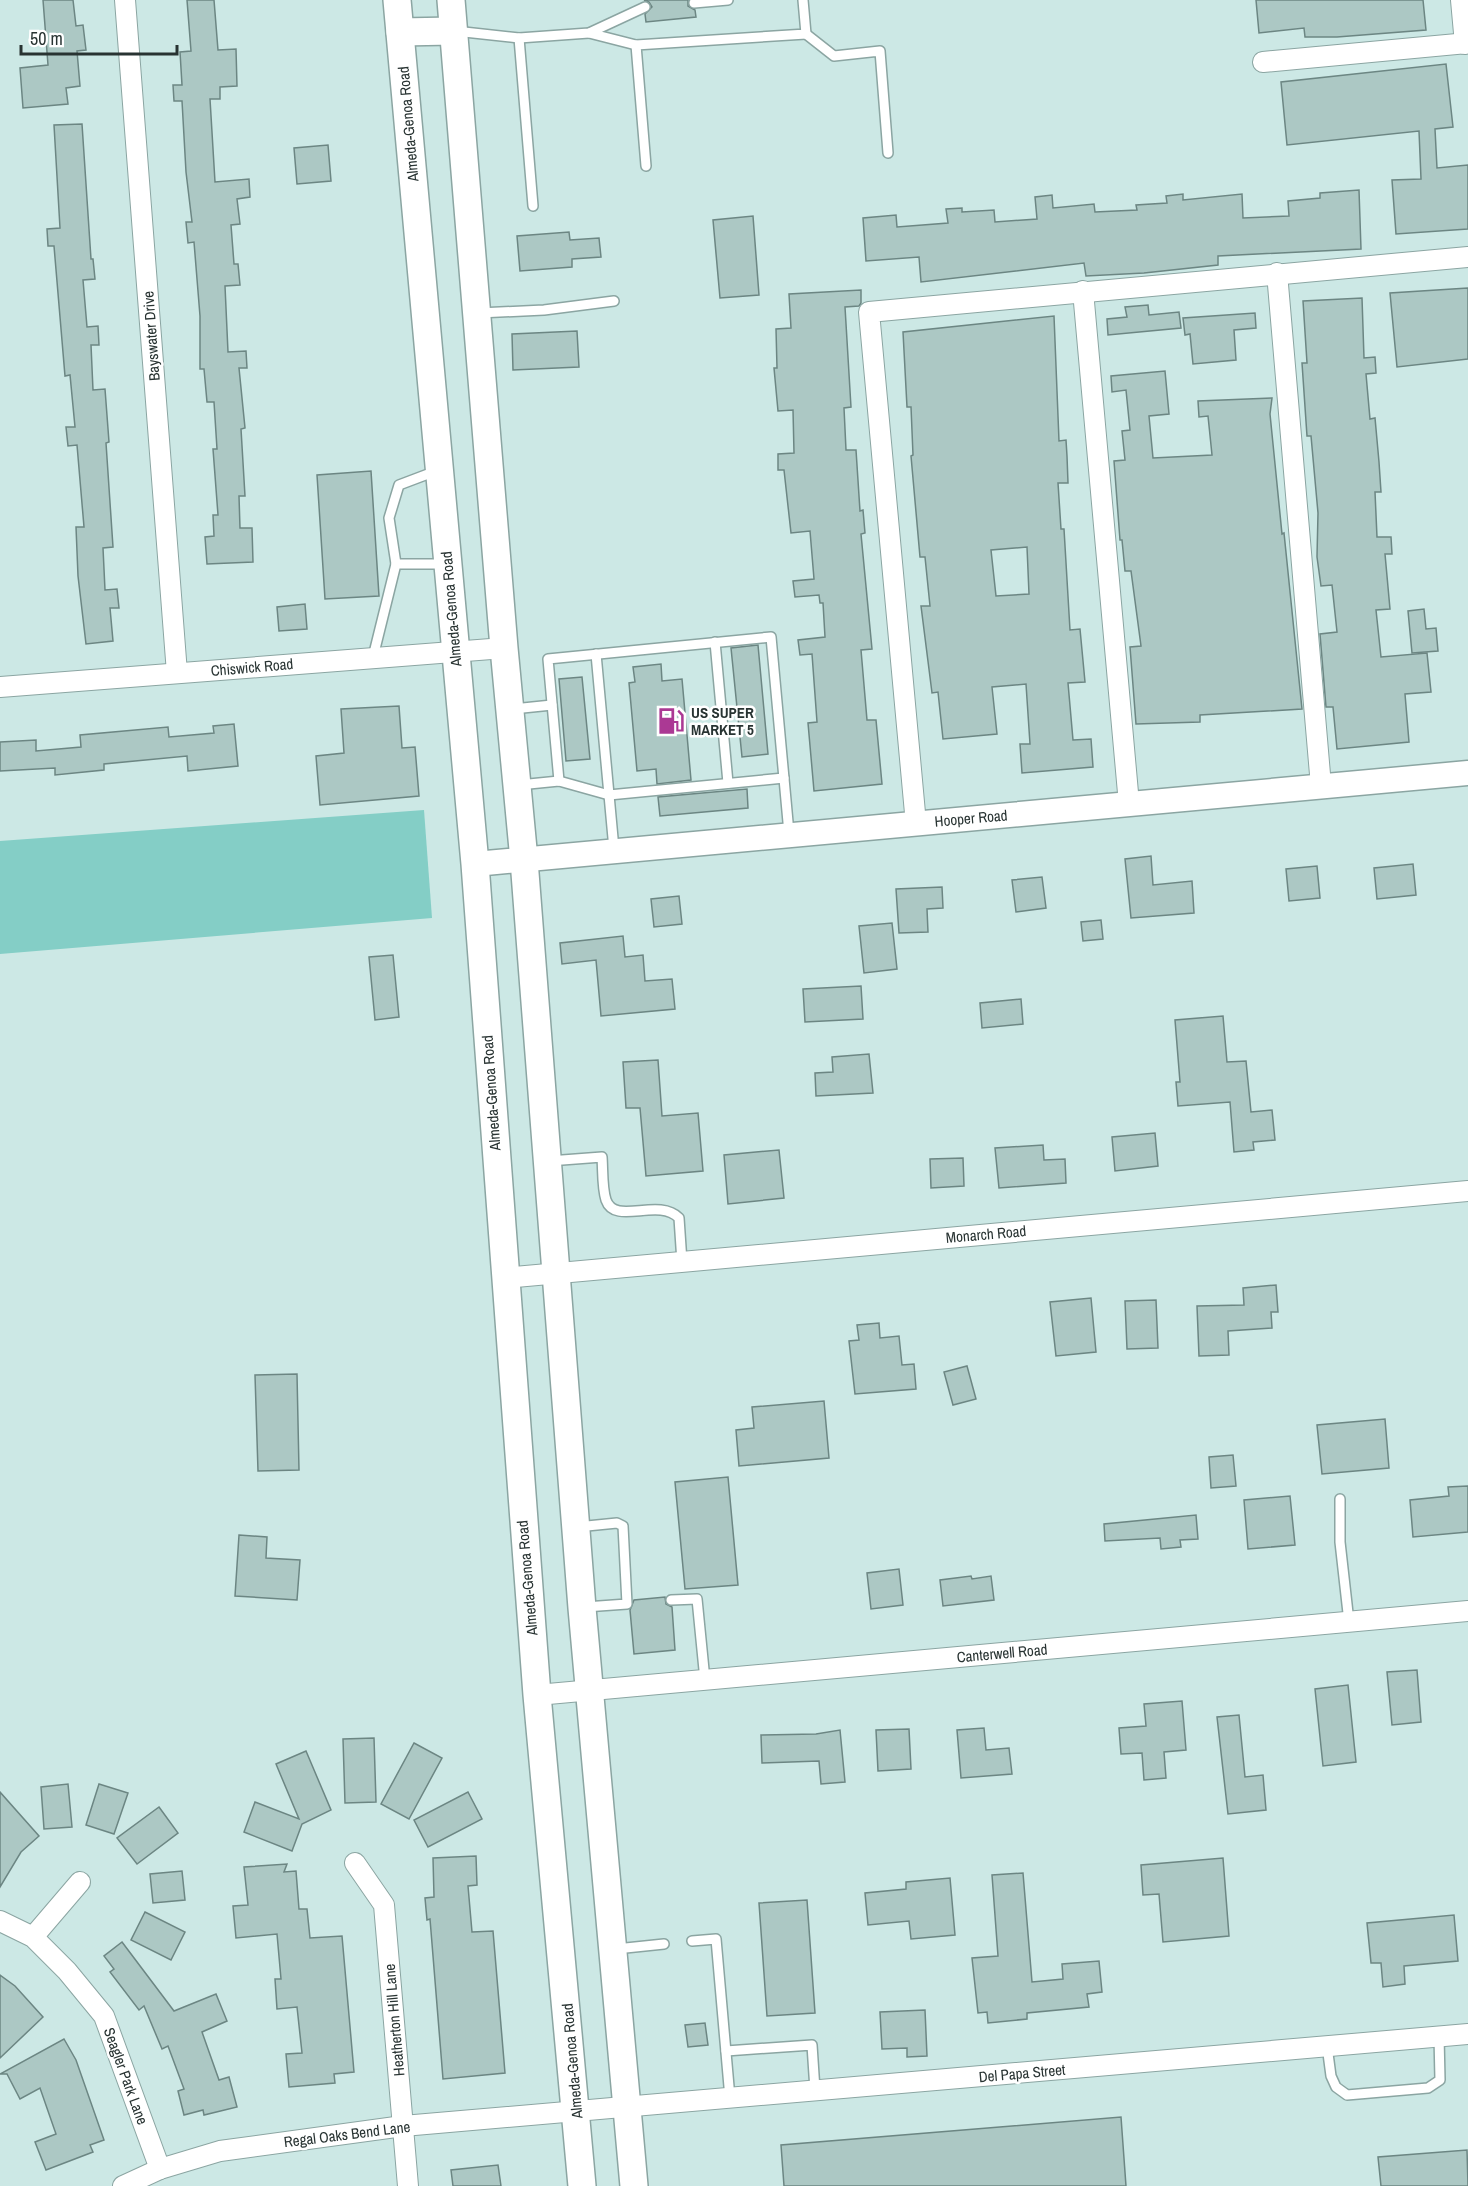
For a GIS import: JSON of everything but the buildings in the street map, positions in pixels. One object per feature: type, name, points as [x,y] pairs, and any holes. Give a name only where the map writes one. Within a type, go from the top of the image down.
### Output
[{"type":"main road","name":"Almeda-Genoa Road","points":[[397,0],[475,864],[504,1278],[537,1695],[577,2111],[582,2186]]},
{"type":"main road","points":[[451,0],[509,709],[524,860],[554,1273],[582,1608],[634,2186]]},
{"type":"main road","points":[[400,32],[453,31]]},
{"type":"street","name":"Bayswater Drive","points":[[125,0],[177,673]]},
{"type":"street","points":[[1263,62],[1466,44],[1461,0]]},
{"type":"street","points":[[916,824],[869,312],[1468,256]]},
{"type":"street","points":[[1277,273],[1321,786]]},
{"type":"street","points":[[1083,291],[1130,804]]},
{"type":"street","name":"Chiswick Road","points":[[0,687],[504,648]]},
{"type":"street","name":"Hooper Road","points":[[475,864],[1468,773]]},
{"type":"street","name":"Monarch Road","points":[[504,1278],[1468,1191]]},
{"type":"street","name":"Canterwell Road","points":[[537,1695],[1468,1611]]},
{"type":"street","name":"Heatherton Hill Lane","points":[[355,1863],[384,1905],[408,2186]]},
{"type":"street","points":[[33,1936],[80,1882]]},
{"type":"street","name":"Seagler Park Lane","points":[[0,1921],[33,1936],[67,1971],[104,2016],[160,2169]]},
{"type":"street","name":"Del Papa Street","points":[[577,2111],[1468,2034]]},
{"type":"street","name":"Regal Oaks Bend Lane","points":[[123,2186],[160,2169],[220,2151],[403,2126],[577,2111]]},
{"type":"lane","points":[[694,3],[728,0]]},
{"type":"lane","points":[[803,0],[806,34]]},
{"type":"lane","points":[[589,33],[645,7]]},
{"type":"lane","points":[[453,31],[519,38],[589,33],[636,45],[806,34],[834,56],[880,51],[888,153]]},
{"type":"lane","points":[[519,38],[533,206]]},
{"type":"lane","points":[[636,45],[646,166]]},
{"type":"lane","points":[[477,313],[544,310],[614,301]]},
{"type":"lane","points":[[373,657],[396,564],[390,518],[399,485],[438,470]]},
{"type":"lane","points":[[396,564],[447,564]]},
{"type":"lane","points":[[559,782],[548,659],[771,637],[789,836]]},
{"type":"lane","points":[[715,642],[728,783]]},
{"type":"lane","points":[[596,654],[614,852]]},
{"type":"lane","points":[[509,709],[552,705]]},
{"type":"lane","points":[[516,786],[559,782],[609,795],[784,778]]},
{"type":"lane","points":[[546,1161],[602,1157],[606,1200],[612,1209],[621,1212],[664,1209],[672,1211],[679,1218],[682,1262]]},
{"type":"lane","points":[[1340,1499],[1340,1542],[1348,1622]]},
{"type":"lane","points":[[576,1527],[618,1522],[623,1526],[629,1602],[626,1606],[582,1608]]},
{"type":"lane","points":[[671,1600],[697,1599],[705,1680]]},
{"type":"lane","points":[[692,1941],[717,1939],[730,2098]]},
{"type":"lane","points":[[613,1949],[664,1944]]},
{"type":"lane","points":[[1327,2046],[1331,2076],[1336,2087],[1347,2095],[1379,2093],[1428,2088],[1440,2080],[1439,2037]]},
{"type":"lane","points":[[726,2051],[812,2045],[815,2090]]},
{"type":"shaded area","points":[[424,810],[432,918],[0,954],[0,841]]},
{"type":"place","name":"US SUPER MARKET 5","points":[[671,721]]}]
